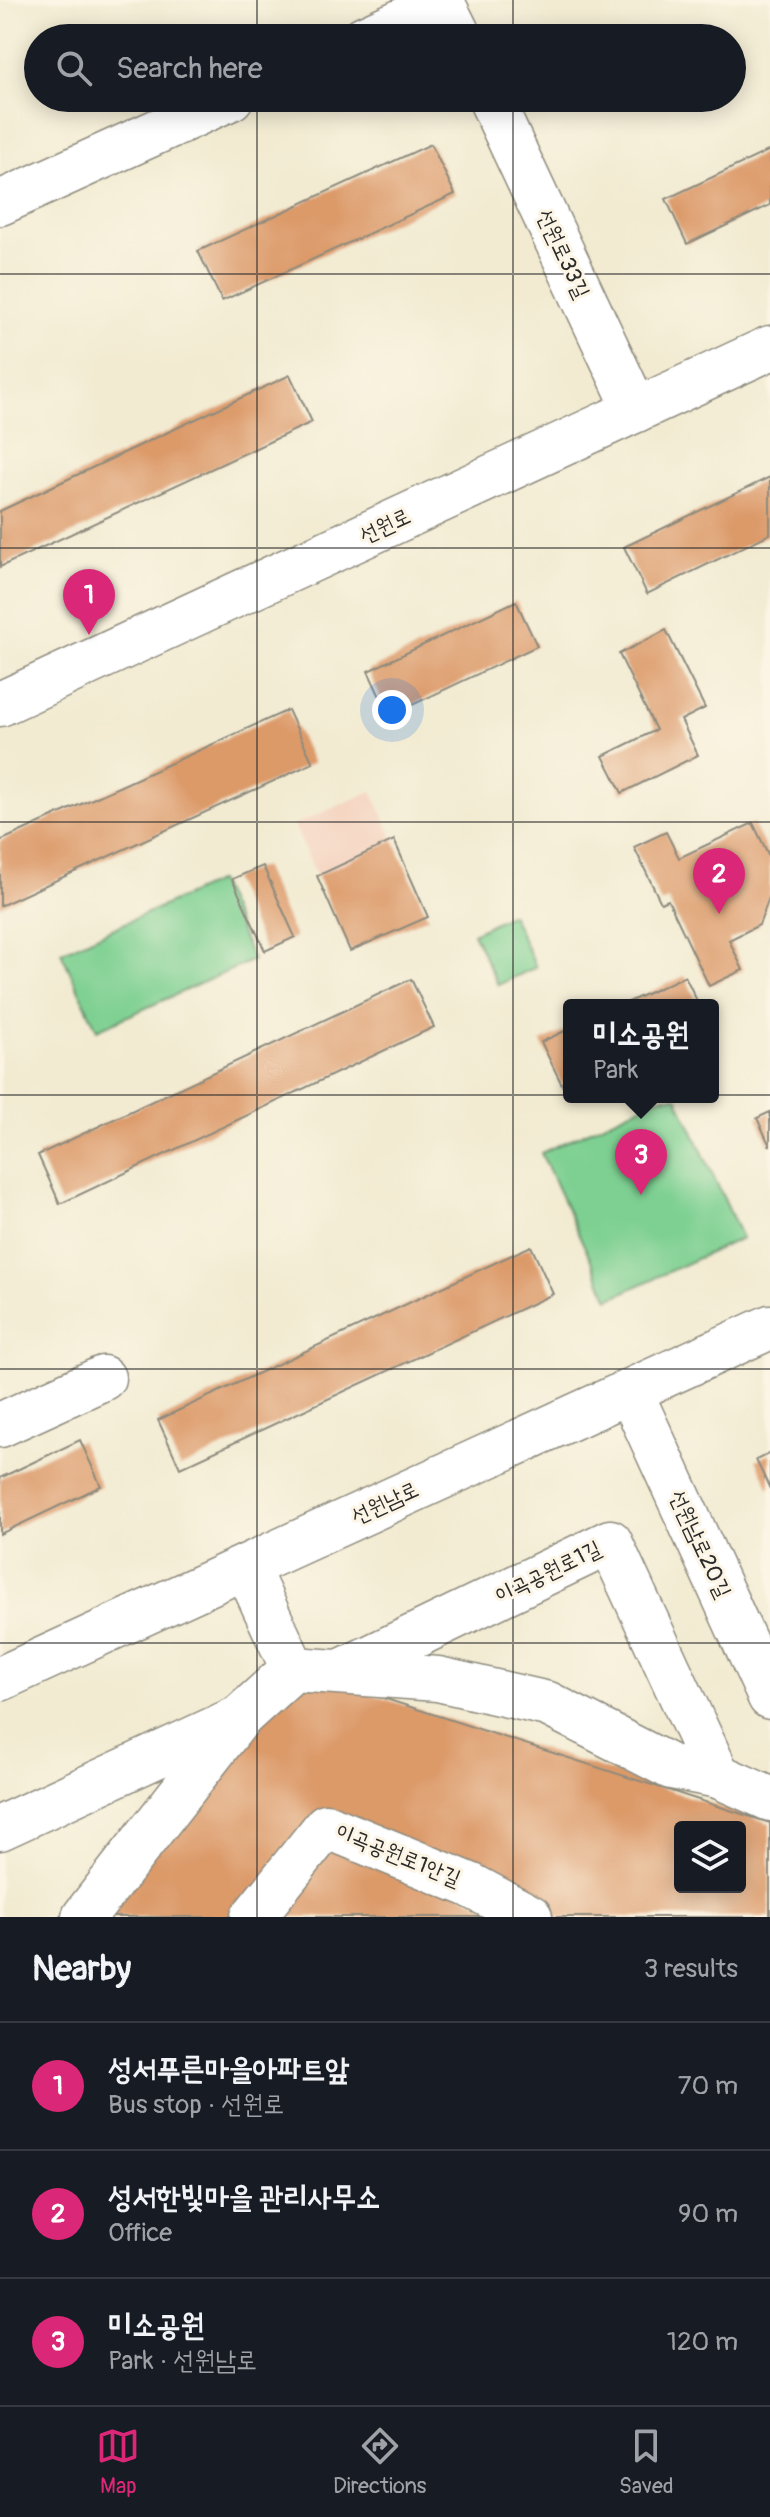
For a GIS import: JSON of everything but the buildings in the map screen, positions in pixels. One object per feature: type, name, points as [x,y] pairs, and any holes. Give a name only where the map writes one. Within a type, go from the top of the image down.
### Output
[{"type":"street","points":[[413,24],[448,14]]},
{"type":"street","points":[[0,203],[200,112]]},
{"type":"street","name":"선원로33길","points":[[497,112],[636,410]]},
{"type":"street","name":"선원로","points":[[0,704],[770,348]]},
{"type":"street","name":"선원남로","points":[[0,1679],[770,1327]]},
{"type":"street","points":[[0,1425],[103,1378]]},
{"type":"street","name":"선원남로20길","points":[[630,1391],[770,1697]]},
{"type":"street","name":"이곡공원로1길","points":[[339,1672],[610,1542],[718,1776]]},
{"type":"street","points":[[84,1917],[240,1717],[293,1669],[246,1567]]},
{"type":"street","name":"이곡공원로1길","points":[[293,1669],[438,1679],[548,1704],[671,1767],[718,1776],[770,1799]]},
{"type":"street","points":[[0,1828],[240,1717]]},
{"type":"street","name":"이곡공원로1안길","points":[[253,1917],[326,1826],[470,1885],[530,1917]]},
{"type":"shaded area","points":[[372,791],[428,917],[350,951],[294,825]]},
{"type":"green space","points":[[218,881],[253,960],[97,1030],[61,952]]},
{"type":"green space","points":[[511,914],[536,967],[498,985],[473,933]]},
{"type":"green space","points":[[648,1103],[680,1103],[742,1238],[609,1299],[541,1153]]},
{"type":"place","name":"성서푸른마을아파트앞","points":[[89,635]]},
{"type":"place","name":"성서한빛마을 관리사무소","points":[[719,914]]},
{"type":"place","name":"미소공원","points":[[641,1195]]}]
